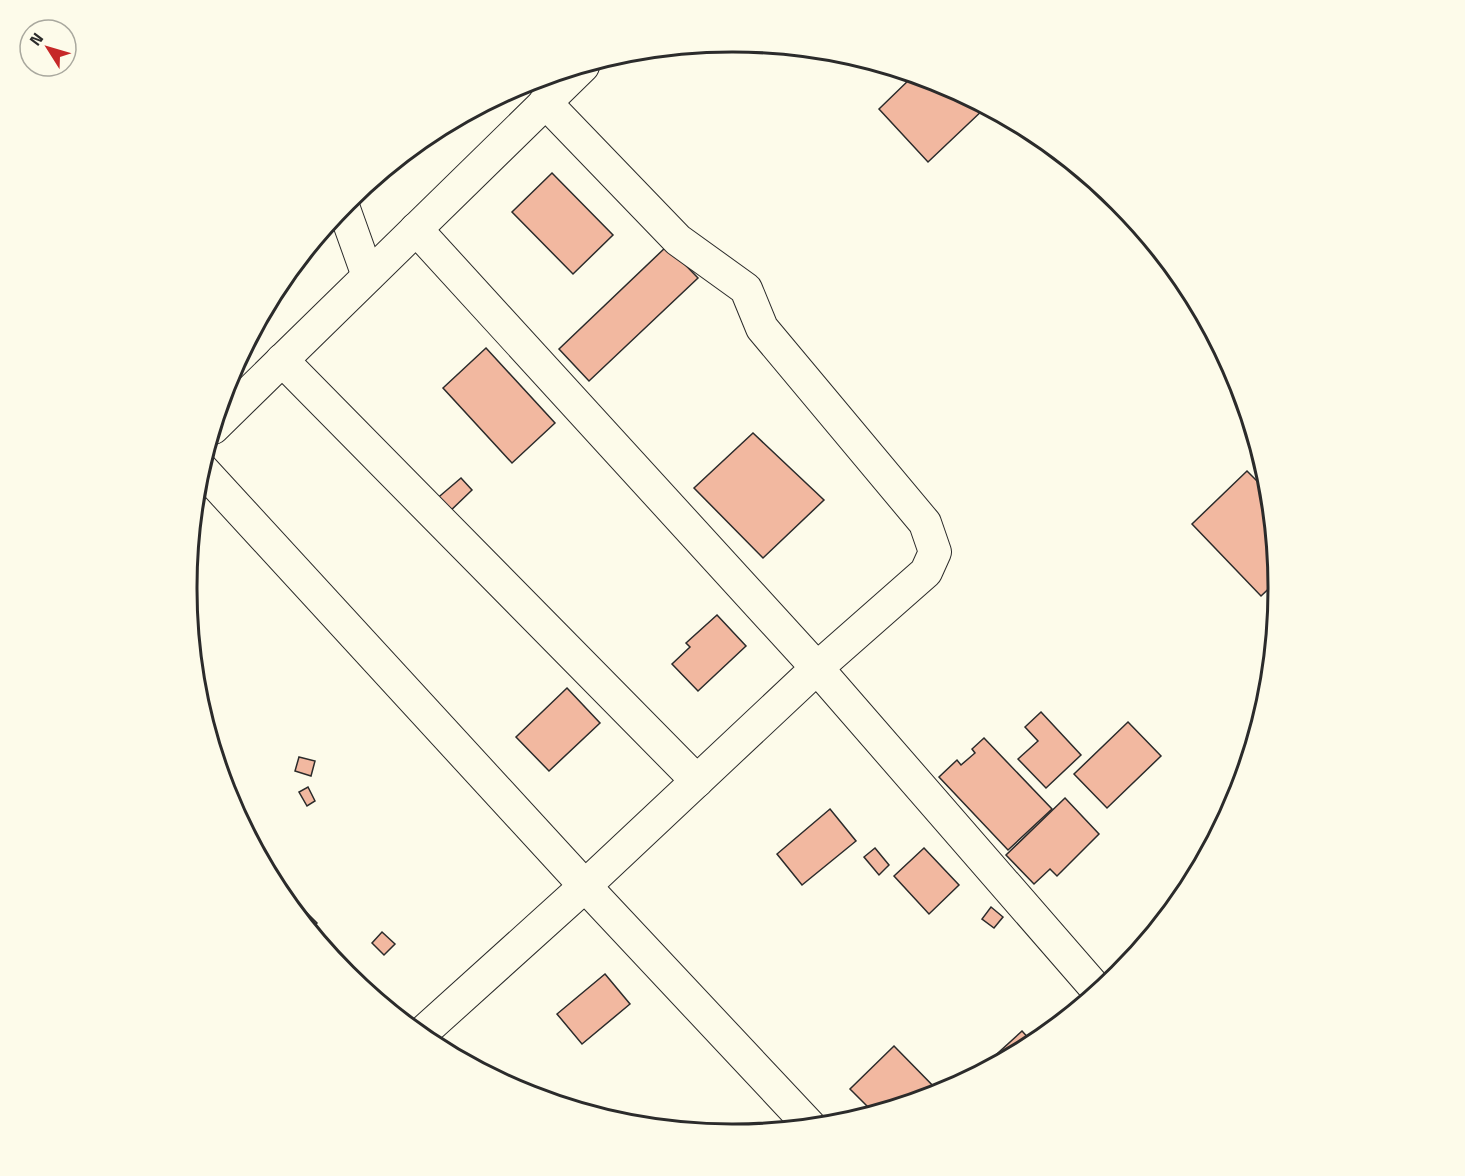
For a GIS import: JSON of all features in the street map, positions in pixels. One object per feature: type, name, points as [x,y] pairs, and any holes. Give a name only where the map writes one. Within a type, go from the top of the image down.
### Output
[{"type":"street","points":[[225,416],[569,78]]},
{"type":"street","points":[[428,1028],[585,886],[817,668],[926,572],[934,552],[925,523],[762,328],[746,289],[678,240],[545,102]]},
{"type":"street","points":[[347,217],[368,276]]},
{"type":"street","points":[[416,229],[817,668],[1093,985]]},
{"type":"street","points":[[282,360],[697,781]]},
{"type":"street","points":[[209,476],[585,886],[803,1119]]},
{"type":"building","points":[[907,82],[979,113],[928,162],[879,109]]},
{"type":"building","points":[[552,173],[613,235],[573,274],[512,212]]},
{"type":"building","points":[[667,246],[698,278],[589,381],[559,349]]},
{"type":"building","points":[[486,348],[555,423],[512,463],[443,388]]},
{"type":"building","points":[[753,433],[824,500],[763,558],[694,488]]},
{"type":"building","points":[[1247,471],[1258,484],[1267,553],[1268,589],[1261,596],[1192,524]]},
{"type":"building","points":[[461,478],[472,490],[446,515],[434,501]]},
{"type":"building","points":[[717,615],[746,646],[698,691],[672,664],[690,647],[686,643]]},
{"type":"building","points":[[567,688],[600,723],[549,771],[516,737]]},
{"type":"building","points":[[1041,712],[1081,755],[1046,788],[1018,759],[1038,741],[1025,727]]},
{"type":"building","points":[[1128,722],[1161,756],[1107,808],[1074,774]]},
{"type":"building","points":[[984,738],[1052,809],[1008,850],[939,777],[957,760],[961,765],[975,753],[972,749]]},
{"type":"building","points":[[299,757],[315,761],[311,776],[295,771]]},
{"type":"building","points":[[308,787],[315,801],[307,806],[299,792]]},
{"type":"building","points":[[1065,798],[1099,834],[1057,876],[1050,869],[1034,884],[1006,855]]},
{"type":"building","points":[[830,809],[856,841],[802,885],[777,854]]},
{"type":"building","points":[[875,848],[889,865],[879,875],[864,857]]},
{"type":"building","points":[[924,848],[959,885],[929,914],[894,876]]},
{"type":"building","points":[[991,907],[1003,917],[994,928],[982,919]]},
{"type":"building","points":[[382,932],[395,944],[384,955],[372,943]]},
{"type":"building","points":[[605,974],[630,1004],[582,1044],[557,1014]]},
{"type":"building","points":[[1022,1031],[1026,1035],[1000,1052],[998,1053]]},
{"type":"building","points":[[894,1046],[932,1085],[867,1106],[850,1089]]}]
